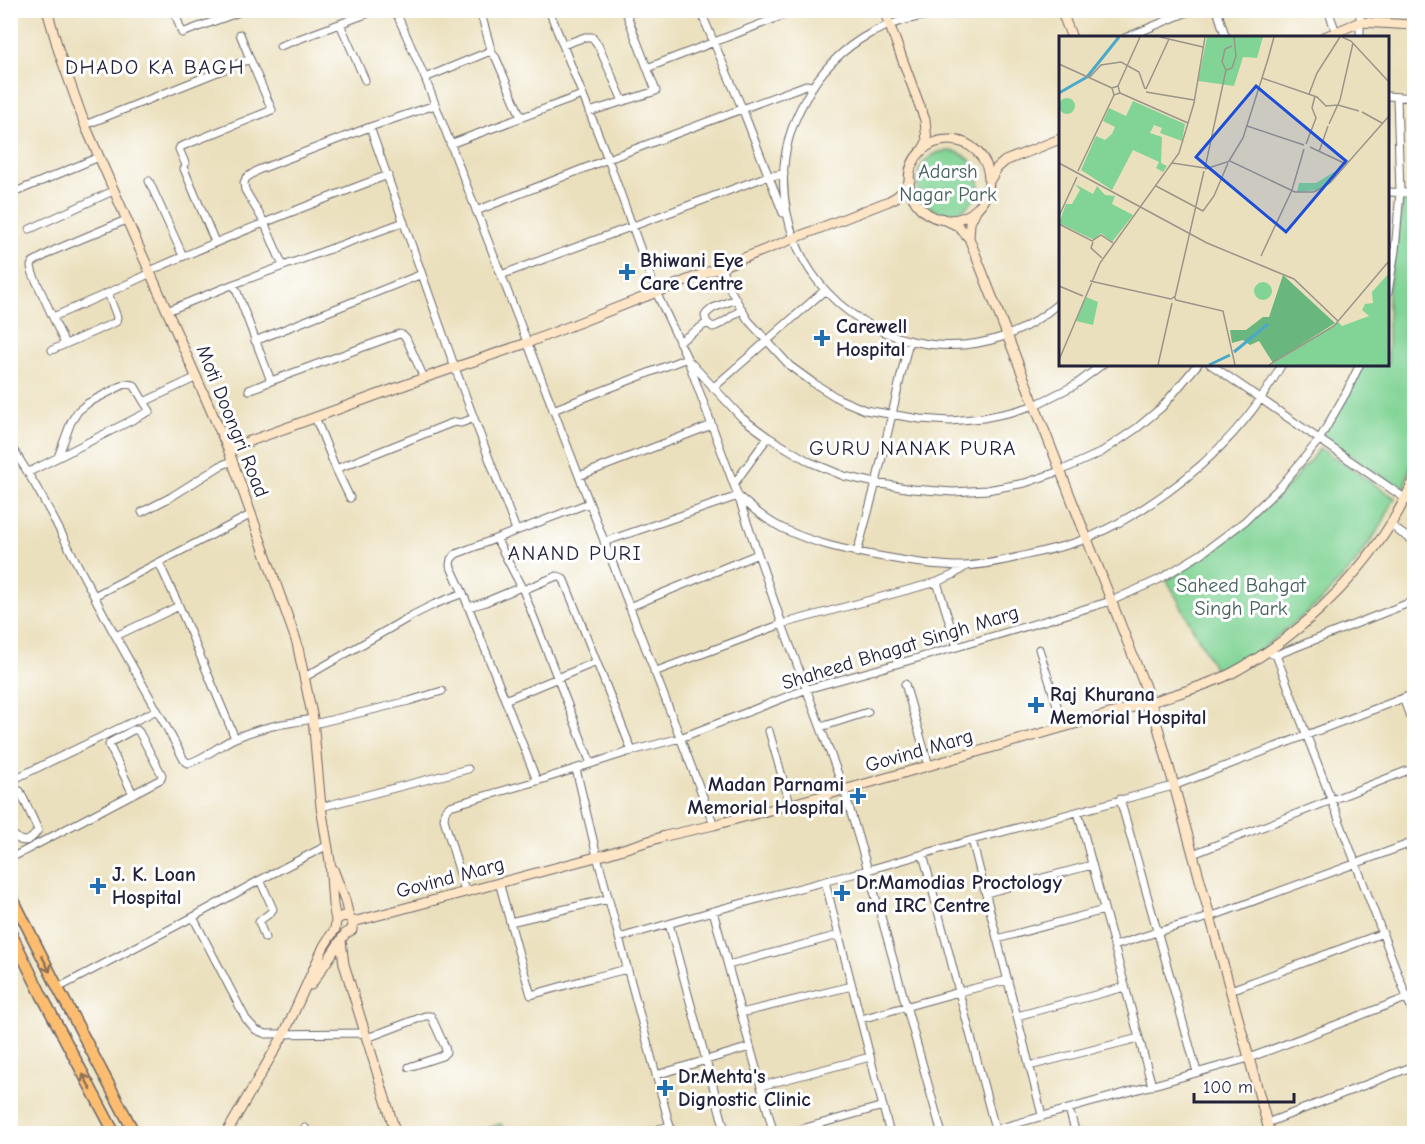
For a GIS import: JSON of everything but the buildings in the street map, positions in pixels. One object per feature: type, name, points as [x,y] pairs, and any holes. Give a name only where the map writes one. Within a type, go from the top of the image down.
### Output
[{"type":"main road","points":[[10,894],[135,1134]]},
{"type":"main road","points":[[30,933],[13,936],[115,1134]]},
{"type":"street","name":"Moti Doongri Road","points":[[48,10],[59,52],[85,125],[228,449],[297,643],[314,721],[321,807],[328,845],[336,924]]},
{"type":"street","points":[[174,10],[182,33],[245,10]]},
{"type":"street","points":[[280,45],[377,10]]},
{"type":"street","points":[[395,10],[435,105],[714,825]]},
{"type":"street","points":[[480,10],[492,53],[521,117]]},
{"type":"street","points":[[549,10],[608,159],[656,292],[687,358],[844,790],[942,1134]]},
{"type":"street","points":[[589,112],[656,91],[625,10]]},
{"type":"street","points":[[700,10],[806,264],[825,290],[852,315],[890,335],[909,341],[955,346],[979,343],[1022,329],[1059,304]]},
{"type":"street","points":[[647,68],[797,10]]},
{"type":"street","points":[[884,10],[925,120],[927,142],[914,162],[910,180],[913,195],[923,209]]},
{"type":"street","points":[[794,238],[784,201],[784,174],[788,143],[800,108],[813,86],[835,59],[870,34],[890,25],[921,16],[990,10]]},
{"type":"street","points":[[1061,10],[1071,36]]},
{"type":"street","points":[[1130,36],[1192,10]]},
{"type":"street","points":[[1217,10],[1225,36]]},
{"type":"street","points":[[1328,10],[1336,32]]},
{"type":"street","points":[[1360,10],[1360,36]]},
{"type":"street","points":[[1327,36],[1360,22],[1414,25]]},
{"type":"street","points":[[340,24],[364,80]]},
{"type":"street","points":[[215,242],[179,149],[272,110],[240,34]]},
{"type":"street","points":[[563,45],[585,37],[592,37],[598,45],[622,101]]},
{"type":"street","points":[[424,78],[488,52],[492,53]]},
{"type":"street","points":[[85,125],[250,59]]},
{"type":"street","points":[[476,211],[742,108],[806,85],[813,86]]},
{"type":"street","points":[[450,144],[582,95]]},
{"type":"street","points":[[1389,96],[1414,98]]},
{"type":"street","points":[[1389,286],[1395,251],[1400,192],[1397,97]]},
{"type":"street","points":[[283,266],[264,222],[245,190],[246,178],[258,170],[435,105]]},
{"type":"street","points":[[925,120],[938,136],[965,143],[974,148],[982,156],[988,170],[989,181],[986,196],[970,223],[969,238]]},
{"type":"street","points":[[370,127],[455,368],[516,530]]},
{"type":"street","points":[[923,150],[937,142],[948,140]]},
{"type":"street","points":[[982,156],[993,160],[1005,160],[1059,140]]},
{"type":"street","points":[[13,193],[99,157]]},
{"type":"street","points":[[989,181],[1005,160]]},
{"type":"street","points":[[501,275],[768,176],[784,174]]},
{"type":"street","points":[[53,316],[108,293],[215,242],[388,175]]},
{"type":"street","points":[[228,449],[527,343],[889,201],[899,196],[910,180]]},
{"type":"street","points":[[149,181],[183,256]]},
{"type":"street","points":[[30,229],[113,191]]},
{"type":"street","points":[[1389,192],[1414,193]]},
{"type":"street","points":[[889,201],[908,202],[932,216],[950,219],[962,217],[977,208]]},
{"type":"street","points":[[941,218],[958,226],[969,238],[1151,702],[1270,1134]]},
{"type":"street","points":[[64,344],[33,274],[31,266],[33,262],[55,250],[126,220]]},
{"type":"street","points":[[167,311],[404,222]]},
{"type":"street","points":[[721,267],[747,320],[790,366],[839,399],[865,410],[920,420],[950,421],[983,418],[1035,405],[1075,385],[1100,366]]},
{"type":"street","points":[[255,341],[422,274]]},
{"type":"street","points":[[234,284],[271,381]]},
{"type":"street","points":[[713,388],[825,290]]},
{"type":"street","points":[[52,350],[116,322],[117,317],[108,293]]},
{"type":"street","points":[[736,299],[709,310],[705,316],[707,323],[713,327],[718,326],[742,309]]},
{"type":"street","points":[[679,342],[707,323]]},
{"type":"street","points":[[249,390],[399,334],[406,338],[424,378]]},
{"type":"street","points":[[857,553],[909,341]]},
{"type":"street","points":[[553,410],[687,358]]},
{"type":"street","points":[[687,358],[742,418],[768,437],[810,462],[844,476],[876,483],[953,492],[987,490],[1025,483],[1060,471],[1100,453],[1137,428],[1162,407],[1196,366]]},
{"type":"street","points":[[1213,366],[1410,501]]},
{"type":"street","points":[[738,496],[781,528],[818,543],[857,553],[912,562],[966,566],[1006,560],[1087,538],[1164,495],[1195,471],[1222,445],[1260,400],[1281,366]]},
{"type":"street","name":"Shaheed Bhagat Singh Marg","points":[[465,891],[444,819],[445,812],[450,806],[680,738],[807,689],[1111,601],[1158,580],[1201,554],[1245,521],[1280,487],[1319,440],[1359,366]]},
{"type":"street","points":[[144,402],[197,377]]},
{"type":"street","points":[[29,472],[150,411],[134,385],[125,384],[88,403],[78,411],[71,422],[58,457]]},
{"type":"street","points":[[315,417],[350,498]]},
{"type":"street","points":[[336,469],[449,424],[461,423],[474,418]]},
{"type":"street","points":[[579,476],[712,425]]},
{"type":"street","points":[[734,484],[768,437]]},
{"type":"street","points":[[10,446],[29,472],[94,596],[184,760],[188,763],[194,762],[235,738],[259,729],[314,721],[409,701],[442,691]]},
{"type":"street","points":[[142,512],[232,461]]},
{"type":"street","name":"Govind Marg","points":[[336,924],[341,917],[351,919],[465,891],[844,790],[1151,702],[1231,674],[1264,654],[1301,626],[1333,597],[1357,570],[1390,524],[1410,501],[1414,480]]},
{"type":"street","points":[[604,542],[738,496]]},
{"type":"street","points":[[537,781],[450,565],[451,559],[516,530],[589,503]]},
{"type":"street","points":[[94,596],[252,514]]},
{"type":"street","points":[[1390,524],[1414,541]]},
{"type":"street","points":[[497,540],[522,588],[591,764]]},
{"type":"street","points":[[629,607],[758,554]]},
{"type":"street","points":[[159,563],[235,738]]},
{"type":"street","points":[[654,672],[783,624],[937,582],[966,566]]},
{"type":"street","points":[[468,607],[557,576],[561,577],[632,751]]},
{"type":"street","points":[[937,582],[957,647]]},
{"type":"street","points":[[305,676],[413,615],[463,594]]},
{"type":"street","points":[[1264,654],[1276,655],[1414,601]]},
{"type":"street","points":[[116,636],[179,606]]},
{"type":"street","points":[[1039,649],[1064,727]]},
{"type":"street","points":[[1276,655],[1383,933],[1411,996],[1414,1016]]},
{"type":"street","points":[[505,700],[596,662]]},
{"type":"street","points":[[904,684],[929,766]]},
{"type":"street","points":[[619,938],[1173,786],[1414,694]]},
{"type":"street","points":[[1403,698],[1414,727]]},
{"type":"street","points":[[10,781],[158,710]]},
{"type":"street","points":[[821,727],[868,712]]},
{"type":"street","points":[[11,858],[133,794],[161,779],[162,775],[137,730],[109,744],[133,794]]},
{"type":"street","points":[[769,731],[790,804]]},
{"type":"street","points":[[1192,854],[1414,768]]},
{"type":"street","points":[[321,807],[468,769]]},
{"type":"street","points":[[576,769],[608,898],[671,1130],[640,1134]]},
{"type":"street","points":[[10,792],[20,791],[38,830],[36,835],[21,841],[10,830]]},
{"type":"street","points":[[1120,799],[1197,1072]]},
{"type":"street","points":[[1077,812],[1152,1086]]},
{"type":"street","points":[[972,840],[1042,1115]]},
{"type":"street","points":[[1114,946],[1210,917],[1414,842]]},
{"type":"street","points":[[58,988],[328,845]]},
{"type":"street","points":[[923,854],[992,1131]]},
{"type":"street","name":"Moti Doongri Road","points":[[330,861],[351,919]]},
{"type":"street","points":[[986,893],[1092,865]]},
{"type":"street","points":[[260,880],[273,909],[259,922],[265,938]]},
{"type":"street","points":[[825,881],[890,1134]]},
{"type":"street","points":[[500,882],[531,995],[627,969]]},
{"type":"street","points":[[510,922],[608,898]]},
{"type":"street","points":[[997,939],[1104,910]]},
{"type":"street","points":[[713,911],[774,1134]]},
{"type":"street","points":[[193,917],[246,1019],[256,1030],[266,1034],[366,1035],[429,1015],[446,1047],[446,1052],[442,1056],[409,1067]]},
{"type":"street","points":[[302,995],[316,979],[343,938],[352,930],[351,919]]},
{"type":"street","points":[[336,924],[343,938],[344,964],[396,1134]]},
{"type":"street","points":[[226,1134],[284,1034],[336,924]]},
{"type":"street","points":[[669,924],[726,1134]]},
{"type":"street","points":[[1231,990],[1383,933]]},
{"type":"street","points":[[728,965],[839,934]]},
{"type":"street","points":[[861,1019],[1008,980]]},
{"type":"street","points":[[741,1013],[852,986]]},
{"type":"street","points":[[1017,1016],[1125,987]]},
{"type":"street","points":[[979,1134],[1250,1058],[1411,996]]},
{"type":"street","points":[[1029,1066],[1139,1038]]},
{"type":"street","points":[[656,1075],[750,1047]]},
{"type":"street","points":[[761,1086],[870,1057]]},
{"type":"street","points":[[1267,1123],[1414,1066]]},
{"type":"street","points":[[784,1134],[883,1106]]},
{"type":"street","points":[[1069,1108],[1076,1134]]},
{"type":"street","points":[[10,1128],[14,1134]]},
{"type":"street","points":[[298,1134],[305,1128],[309,1134]]},
{"type":"green space","name":"Adarsh Nagar Park","points":[[948,151],[970,160],[979,182],[970,204],[948,213],[926,204],[917,182],[926,160]]},
{"type":"green space","points":[[1404,196],[1414,196],[1414,455],[1404,491],[1321,436],[1349,395],[1363,366],[1389,366],[1389,287]]},
{"type":"green space","name":"Saheed Bahgat Singh Park","points":[[1320,448],[1395,498],[1380,527],[1354,565],[1320,602],[1238,668],[1217,673],[1167,580],[1223,543],[1254,519],[1272,503]]},
{"type":"green space","points":[[501,1124],[504,1133],[478,1133],[485,1129]]},
{"type":"place","name":"Bhiwani Eye Care Centre","points":[[627,272]]},
{"type":"place","name":"Carewell Hospital","points":[[822,338]]},
{"type":"place","name":"Raj Khurana Memorial Hospital","points":[[1036,705]]},
{"type":"place","name":"Madan Parnami Memorial Hospital","points":[[858,796]]},
{"type":"place","name":"J. K. Loan Hospital","points":[[98,886]]},
{"type":"place","name":"Dr.Mamodias Proctology and IRC Centre","points":[[842,893]]},
{"type":"place","name":"Dr.Mehta's Dignostic Clinic","points":[[665,1088]]},
{"type":"district","name":"DHADO KA BAGH","points":[[155,67]]},
{"type":"district","name":"GURU NANAK PURA","points":[[913,448]]},
{"type":"district","name":"ANAND PURI","points":[[575,553]]}]
